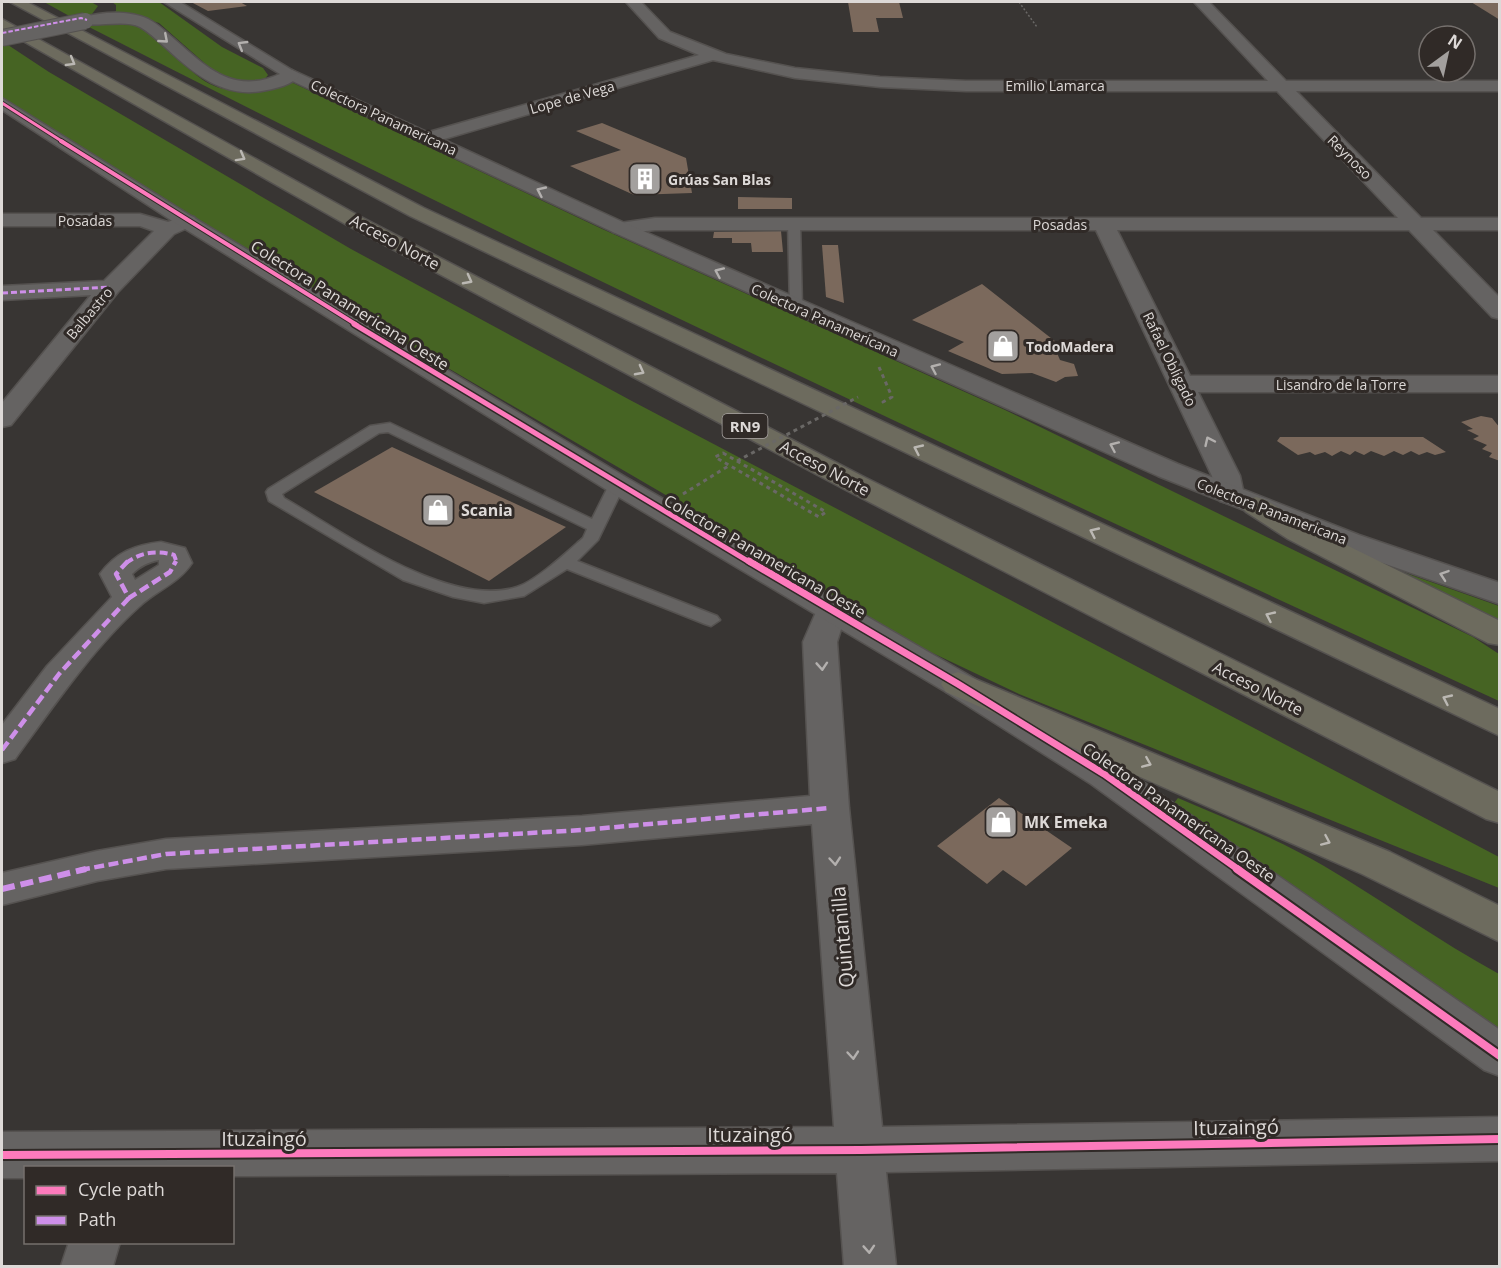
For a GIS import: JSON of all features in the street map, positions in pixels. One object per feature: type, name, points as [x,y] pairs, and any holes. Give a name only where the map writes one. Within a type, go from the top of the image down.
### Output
[{"type":"highway","points":[[17,2],[417,212],[1500,724]]},
{"type":"highway","name":"Acceso Norte","points":[[2,23],[354,221],[814,462],[1500,809]]},
{"type":"highway","points":[[1243,501],[1299,533],[1500,635]]},
{"type":"highway","points":[[958,684],[1376,863],[1500,925]]},
{"type":"street","name":"Colectora Panamericana","points":[[171,2],[292,75],[620,228],[796,307],[1243,501],[1500,594]]},
{"type":"street","name":"Emilio Lamarca","points":[[633,2],[640,16],[654,29],[715,55],[800,74],[900,83],[1500,86]]},
{"type":"street","name":"Reynoso","points":[[1201,2],[1279,86],[1500,312]]},
{"type":"street","points":[[2,38],[86,20],[105,13],[108,8],[103,3]]},
{"type":"street","points":[[86,20],[126,18],[146,24],[207,76],[220,83],[254,86],[278,82],[292,75]]},
{"type":"street","name":"Lope de Vega","points":[[428,138],[715,55]]},
{"type":"street","name":"Colectora Panamericana Oeste","points":[[4,108],[177,225],[958,684],[1114,780],[1500,1056]]},
{"type":"street","name":"Posadas","points":[[2,220],[140,220],[177,225]]},
{"type":"street","name":"Posadas","points":[[620,228],[655,224],[794,223],[1500,224]]},
{"type":"street","name":"Rafael Obligado","points":[[1104,224],[1226,477],[1243,501]]},
{"type":"street","name":"Balbastro","points":[[2,418],[110,287],[177,225]]},
{"type":"street","points":[[2,293],[110,287]]},
{"type":"street","name":"Lisandro de la Torre","points":[[1183,384],[1500,384]]},
{"type":"street","points":[[2,750],[59,674],[129,598]]},
{"type":"street","name":"Quintanilla","points":[[831,610],[820,642],[830,808],[870,1266]]},
{"type":"street","points":[[2,889],[97,866],[166,854],[655,825],[830,808]]},
{"type":"street","name":"Ituzaingó","points":[[2,1155],[124,1162],[1500,1138]]},
{"type":"street","points":[[87,1266],[94,1244]]},
{"type":"lane","points":[[794,223],[796,307]]},
{"type":"lane","points":[[596,527],[390,427],[375,429],[274,492],[277,501],[409,576],[453,592],[484,598],[524,591],[565,562],[590,540],[617,484]]},
{"type":"lane","points":[[565,562],[711,620]]},
{"type":"path","points":[[1019,2],[1037,27]]},
{"type":"path","points":[[883,345],[876,359],[892,397],[883,402],[892,407]]},
{"type":"path","points":[[737,461],[858,397],[868,402]]},
{"type":"path","points":[[723,453],[737,461],[826,512],[819,517],[715,457],[723,453]]},
{"type":"path","points":[[659,510],[730,465]]},
{"type":"green space","points":[[44,2],[91,2],[98,6],[92,14],[73,18]]},
{"type":"green space","points":[[112,2],[159,2],[222,47],[263,68],[268,75],[264,80],[240,83],[218,75],[159,23],[142,18],[108,16],[116,11],[116,5]]},
{"type":"green space","points":[[98,22],[132,23],[149,31],[194,73],[219,88],[242,90],[291,82],[600,228],[1005,410],[1473,637],[1499,654],[1499,701],[790,372],[438,202],[89,27]]},
{"type":"green space","points":[[2,41],[49,72],[351,249],[630,400],[1499,857],[1499,888],[1019,694],[903,639],[760,550],[160,200],[16,106],[2,100]]},
{"type":"green space","points":[[1363,558],[1499,606],[1499,625]]},
{"type":"green space","points":[[1178,798],[1307,856],[1499,974],[1499,1031],[1174,803]]},
{"type":"building","points":[[191,2],[240,2],[247,6],[208,11]]},
{"type":"building","points":[[848,2],[899,2],[903,18],[876,18],[879,32],[853,32]]},
{"type":"building","points":[[1471,2],[1500,2],[1500,20]]},
{"type":"building","name":"Grúas San Blas","points":[[602,123],[686,158],[692,193],[634,195],[570,166],[621,150],[576,131]]},
{"type":"building","name":"Grúas San Blas","points":[[738,197],[792,198],[792,209],[738,209]]},
{"type":"building","name":"Grúas San Blas","points":[[781,231],[783,252],[752,252],[751,243],[732,243],[732,238],[713,238],[714,232]]},
{"type":"building","points":[[822,245],[838,245],[844,303],[826,297]]},
{"type":"building","points":[[982,284],[1056,342],[1043,350],[1057,353],[1060,360],[1074,364],[1078,376],[1065,377],[1056,382],[1032,373],[1002,374],[948,351],[964,342],[912,320]]},
{"type":"building","points":[[1481,416],[1492,418],[1500,428],[1500,461],[1489,457],[1492,453],[1482,449],[1487,445],[1473,439],[1479,436],[1467,430],[1473,429],[1461,422]]},
{"type":"building","points":[[1280,437],[1423,437],[1446,452],[1435,455],[1427,452],[1419,455],[1411,451],[1403,455],[1394,451],[1384,456],[1371,451],[1364,455],[1355,451],[1350,455],[1341,451],[1332,456],[1325,452],[1315,455],[1310,452],[1298,455],[1277,441]]},
{"type":"building","name":"Scania","points":[[392,447],[566,527],[489,581],[314,492]]},
{"type":"building","name":"MK Emeka","points":[[999,798],[1072,848],[1026,886],[1003,870],[987,884],[937,846]]},
{"type":"marked path","points":[[2,33],[81,18],[87,20]]},
{"type":"marked path","points":[[2,293],[110,287]]},
{"type":"marked path","points":[[161,551],[174,555],[177,563],[170,572],[129,598],[116,574],[120,568],[136,557],[161,551]]},
{"type":"marked path","points":[[2,750],[59,674],[129,598]]},
{"type":"marked path","points":[[2,889],[97,866],[166,854],[582,830],[830,808]]},
{"type":"cycle path","points":[[2,103],[184,220],[617,484],[958,684],[1104,774],[1500,1056]]},
{"type":"cycle path","points":[[2,1155],[861,1150],[1500,1139]]},
{"type":"place","name":"Grúas San Blas","points":[[645,179]]},
{"type":"place","name":"TodoMadera","points":[[1003,346]]},
{"type":"place","name":"Scania","points":[[438,510]]},
{"type":"place","name":"MK Emeka","points":[[1001,822]]}]
